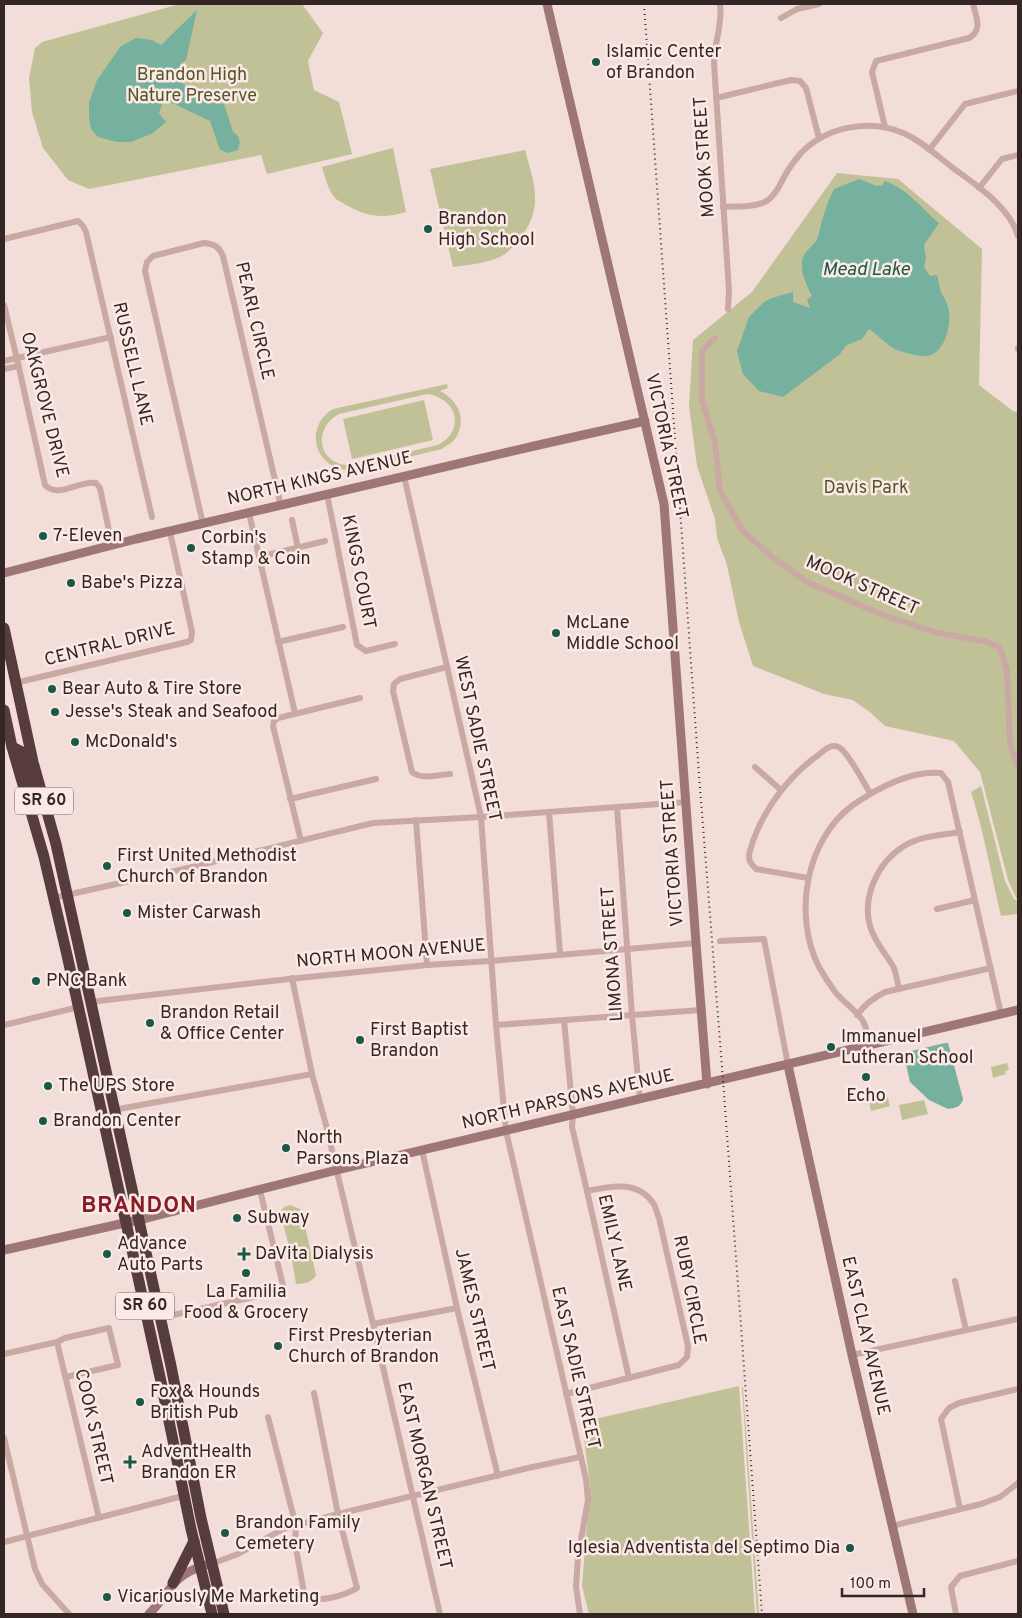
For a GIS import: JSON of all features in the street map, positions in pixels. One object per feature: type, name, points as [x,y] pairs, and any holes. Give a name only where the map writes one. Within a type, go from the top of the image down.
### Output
[{"type":"highway","name":"SR 60","points":[[4,628],[30,752],[56,844],[98,1040],[125,1222],[206,1565],[212,1614]]},
{"type":"highway","name":"SR 60","points":[[4,710],[12,747],[42,849],[79,1007],[138,1219],[180,1406],[194,1541],[206,1565],[224,1614]]},
{"type":"highway","points":[[12,747],[22,752],[33,789],[35,793],[42,795]]},
{"type":"highway","points":[[69,964],[73,964],[76,967],[82,996],[86,1002],[90,1003]]},
{"type":"highway","points":[[79,1007],[83,1007],[86,1011],[92,1036],[94,1040],[98,1040]]},
{"type":"highway","points":[[174,1583],[194,1541]]},
{"type":"street","name":"VICTORIA STREET","points":[[547,4],[663,493],[707,1084]]},
{"type":"street","name":"MOOK STREET","points":[[720,4],[722,13],[714,53],[730,291],[728,309]]},
{"type":"street","points":[[781,18],[797,9],[819,4]]},
{"type":"street","points":[[885,126],[872,72],[874,64],[880,60],[974,36],[978,28],[973,4]]},
{"type":"street","points":[[716,98],[791,80],[800,81],[806,88],[819,138]]},
{"type":"street","points":[[929,150],[965,104],[1018,91]]},
{"type":"street","points":[[724,207],[758,204],[769,200],[775,195],[794,162],[809,145],[819,138],[848,127],[885,126],[902,132],[917,141],[979,188],[1002,208],[1018,232]]},
{"type":"street","points":[[979,188],[1002,159],[1018,155]]},
{"type":"street","name":"RUSSELL LANE","points":[[4,239],[78,221],[83,226],[111,337],[152,517]]},
{"type":"street","name":"PEARL CIRCLE","points":[[203,524],[144,271],[147,262],[153,256],[204,243],[219,247],[223,256],[281,506]]},
{"type":"street","name":"OAKGROVE DRIVE","points":[[4,305],[44,485],[49,490],[55,491],[90,482],[96,483],[100,488],[112,545]]},
{"type":"street","points":[[4,369],[18,362],[111,337]]},
{"type":"street","name":"MOOK STREET","points":[[715,338],[702,351],[702,399],[715,444],[720,491],[743,530],[771,556],[806,582],[882,615],[938,633],[984,641],[1000,648],[1007,670],[1010,744],[1018,766]]},
{"type":"street","points":[[4,361],[18,362]]},
{"type":"street","name":"NORTH KINGS AVENUE","points":[[4,573],[112,545],[327,494],[645,421]]},
{"type":"street","name":"WEST SADIE STREET","points":[[404,476],[481,817],[496,1025],[506,1131]]},
{"type":"street","name":"KINGS COURT","points":[[327,494],[357,645],[366,651],[395,644]]},
{"type":"street","points":[[248,513],[294,713]]},
{"type":"street","points":[[292,520],[298,548]]},
{"type":"street","name":"CENTRAL DRIVE","points":[[15,683],[190,640],[192,632],[170,532]]},
{"type":"street","points":[[258,557],[325,541]]},
{"type":"street","points":[[278,642],[343,627]]},
{"type":"street","points":[[446,666],[400,679],[394,684],[393,691],[412,772],[417,776],[423,777],[450,774]]},
{"type":"street","points":[[301,841],[273,726],[274,721],[294,713],[360,698]]},
{"type":"street","points":[[808,878],[756,869],[750,864],[749,856],[757,832],[781,790],[808,762],[829,747],[834,746],[841,748],[870,793]]},
{"type":"street","points":[[754,767],[781,790]]},
{"type":"street","points":[[870,1046],[865,1024],[830,985],[813,953],[808,936],[806,916],[808,878],[817,853],[830,829],[848,809],[870,793],[908,777],[933,772],[941,773],[948,782],[1001,1014]]},
{"type":"street","points":[[290,799],[376,779]]},
{"type":"street","points":[[53,898],[184,870],[372,823],[686,802]]},
{"type":"street","name":"LIMONA STREET","points":[[617,807],[640,1100]]},
{"type":"street","points":[[549,812],[560,954]]},
{"type":"street","points":[[416,820],[427,965]]},
{"type":"street","points":[[899,988],[894,968],[877,942],[870,925],[868,904],[873,883],[885,862],[904,846],[923,838],[960,832]]},
{"type":"street","points":[[937,909],[975,900]]},
{"type":"street","points":[[720,942],[764,939],[788,1065]]},
{"type":"street","name":"NORTH MOON AVENUE","points":[[90,1003],[292,978],[696,942]]},
{"type":"street","points":[[857,1014],[875,997],[885,992],[991,968]]},
{"type":"street","name":"EAST MORGAN STREET","points":[[292,978],[312,1074],[374,1324],[440,1614]]},
{"type":"street","points":[[4,1025],[79,1007]]},
{"type":"street","points":[[496,1025],[701,1010]]},
{"type":"street","name":"NORTH PARSONS AVENUE","points":[[4,1250],[1018,1010]]},
{"type":"street","name":"EMILY LANE","points":[[564,1020],[573,1115],[572,1127],[629,1378]]},
{"type":"street","name":"EAST CLAY AVENUE","points":[[788,1065],[852,1354],[913,1614]]},
{"type":"street","points":[[108,1111],[312,1074]]},
{"type":"street","name":"EAST SADIE STREET","points":[[506,1131],[586,1479],[588,1500],[578,1557],[576,1587],[580,1614]]},
{"type":"street","name":"JAMES STREET","points":[[422,1150],[457,1308],[498,1476]]},
{"type":"street","name":"RUBY CIRCLE","points":[[566,1394],[679,1365],[687,1357],[688,1346],[686,1337],[659,1218],[653,1204],[642,1192],[626,1186],[614,1186],[587,1191]]},
{"type":"street","points":[[160,1318],[284,1290],[260,1190]]},
{"type":"street","points":[[955,1281],[966,1330]]},
{"type":"street","points":[[374,1324],[457,1308]]},
{"type":"street","points":[[852,1354],[1018,1319]]},
{"type":"street","points":[[4,1354],[109,1328],[118,1365],[66,1377]]},
{"type":"street","name":"COOK STREET","points":[[57,1342],[99,1518]]},
{"type":"street","points":[[960,1509],[941,1420],[949,1408],[959,1403],[1018,1389]]},
{"type":"street","points":[[268,1416],[296,1526],[295,1543],[306,1598],[315,1600],[350,1592],[357,1588],[338,1514],[314,1393]]},
{"type":"street","points":[[4,1438],[35,1569],[42,1584],[69,1614]]},
{"type":"street","points":[[149,1614],[184,1573],[238,1554],[283,1529],[338,1514],[580,1457]]},
{"type":"street","points":[[892,1526],[1000,1497],[1018,1483]]},
{"type":"street","points":[[4,1542],[190,1494]]},
{"type":"street","points":[[955,1611],[951,1587],[960,1576],[1018,1562]]},
{"type":"green space","name":"Brandon High Nature Preserve","points":[[180,4],[302,4],[323,33],[308,61],[314,90],[339,102],[352,154],[267,174],[261,155],[89,189],[68,180],[43,148],[32,112],[29,78],[35,48],[42,42]]},
{"type":"green space","points":[[393,148],[406,212],[390,216],[375,216],[346,205],[333,196],[322,167]]},
{"type":"green space","points":[[525,150],[535,195],[533,215],[528,226],[515,245],[502,256],[484,262],[453,267],[430,169]]},
{"type":"green space","name":"Davis Park","points":[[837,173],[898,179],[982,249],[979,385],[1013,411],[1018,412],[1018,899],[1008,880],[980,772],[954,741],[885,726],[853,700],[824,694],[753,666],[739,622],[727,565],[717,538],[715,519],[697,466],[689,406],[693,340],[752,292]]},
{"type":"green space","points":[[447,384],[448,388],[440,391],[456,405],[461,418],[461,425],[455,439],[442,449],[354,470],[341,469],[331,465],[323,457],[318,448],[316,438],[318,427],[323,417],[333,409]],"holes":[[[427,394],[437,397],[451,408],[455,423],[447,439],[438,445],[352,465],[341,464],[332,460],[326,454],[322,437],[330,421],[339,414]]]},
{"type":"green space","points":[[424,400],[433,440],[352,459],[343,419]]},
{"type":"green space","points":[[981,786],[1005,881],[1014,899],[1018,901],[1018,914],[1001,916],[984,838],[971,792]]},
{"type":"green space","points":[[1007,1063],[1009,1070],[1005,1071],[1006,1074],[993,1078],[991,1067]]},
{"type":"green space","points":[[886,1091],[890,1106],[871,1111],[868,1096]]},
{"type":"green space","points":[[924,1100],[928,1114],[902,1120],[899,1105]]},
{"type":"green space","points":[[290,1205],[300,1209],[302,1213],[316,1275],[310,1281],[302,1284],[296,1284],[291,1254],[280,1212],[284,1207]]},
{"type":"green space","points":[[739,1386],[755,1614],[589,1614],[582,1586],[590,1485],[582,1422]]},
{"type":"green space","points":[[743,1387],[759,1614],[757,1614]]},
{"type":"water","points":[[197,10],[186,60],[180,64],[181,82],[205,102],[224,104],[233,132],[238,136],[240,142],[238,150],[228,153],[220,150],[210,121],[164,99],[159,113],[166,122],[153,133],[131,142],[117,142],[98,137],[91,129],[89,103],[97,80],[121,46],[136,38],[152,40],[161,45]]},
{"type":"water","name":"Mead Lake","points":[[859,179],[877,186],[883,185],[884,181],[900,188],[939,223],[924,245],[926,259],[924,267],[930,276],[937,275],[941,292],[948,306],[949,324],[946,338],[933,354],[920,356],[893,348],[869,329],[862,339],[847,345],[839,355],[783,397],[759,391],[743,374],[737,351],[749,317],[764,302],[793,292],[793,302],[810,308],[807,300],[812,296],[803,274],[803,257],[817,239],[826,207],[834,189]]},
{"type":"water","points":[[948,1043],[963,1099],[955,1108],[948,1109],[929,1100],[910,1082],[904,1055],[907,1052]]},
{"type":"railway","points":[[644,4],[699,775],[762,1614]]},
{"type":"place","name":"Islamic Center of Brandon","points":[[596,62]]},
{"type":"place","name":"Brandon High School","points":[[428,229]]},
{"type":"place","name":"7-Eleven","points":[[43,536]]},
{"type":"place","name":"Corbin's Stamp & Coin","points":[[191,548]]},
{"type":"place","name":"Babe's Pizza","points":[[71,583]]},
{"type":"place","name":"McLane Middle School","points":[[556,633]]},
{"type":"place","name":"Bear Auto & Tire Store","points":[[52,689]]},
{"type":"place","name":"Jesse's Steak and Seafood","points":[[55,712]]},
{"type":"place","name":"McDonald's","points":[[75,742]]},
{"type":"place","name":"First United Methodist Church of Brandon","points":[[107,866]]},
{"type":"place","name":"Mister Carwash","points":[[127,913]]},
{"type":"place","name":"PNC Bank","points":[[36,981]]},
{"type":"place","name":"Brandon Retail & Office Center","points":[[150,1023]]},
{"type":"place","name":"First Baptist Brandon","points":[[360,1040]]},
{"type":"place","name":"Immanuel Lutheran School","points":[[831,1047]]},
{"type":"place","name":"Echo","points":[[866,1077]]},
{"type":"place","name":"The UPS Store","points":[[48,1086]]},
{"type":"place","name":"Brandon Center","points":[[43,1121]]},
{"type":"place","name":"North Parsons Plaza","points":[[286,1148]]},
{"type":"place","name":"Subway","points":[[237,1218]]},
{"type":"place","name":"Advance Auto Parts","points":[[107,1254]]},
{"type":"place","name":"DaVita Dialysis","points":[[244,1254]]},
{"type":"place","name":"La Familia Food & Grocery","points":[[246,1273]]},
{"type":"place","name":"First Presbyterian Church of Brandon","points":[[278,1346]]},
{"type":"place","name":"Fox & Hounds British Pub","points":[[140,1402]]},
{"type":"place","name":"AdventHealth Brandon ER","points":[[130,1462]]},
{"type":"place","name":"Brandon Family Cemetery","points":[[225,1533]]},
{"type":"place","name":"Iglesia Adventista del Septimo Dia","points":[[850,1548]]},
{"type":"place","name":"Vicariously Me Marketing","points":[[107,1597]]},
{"type":"district","name":"BRANDON","points":[[139,1206]]}]
